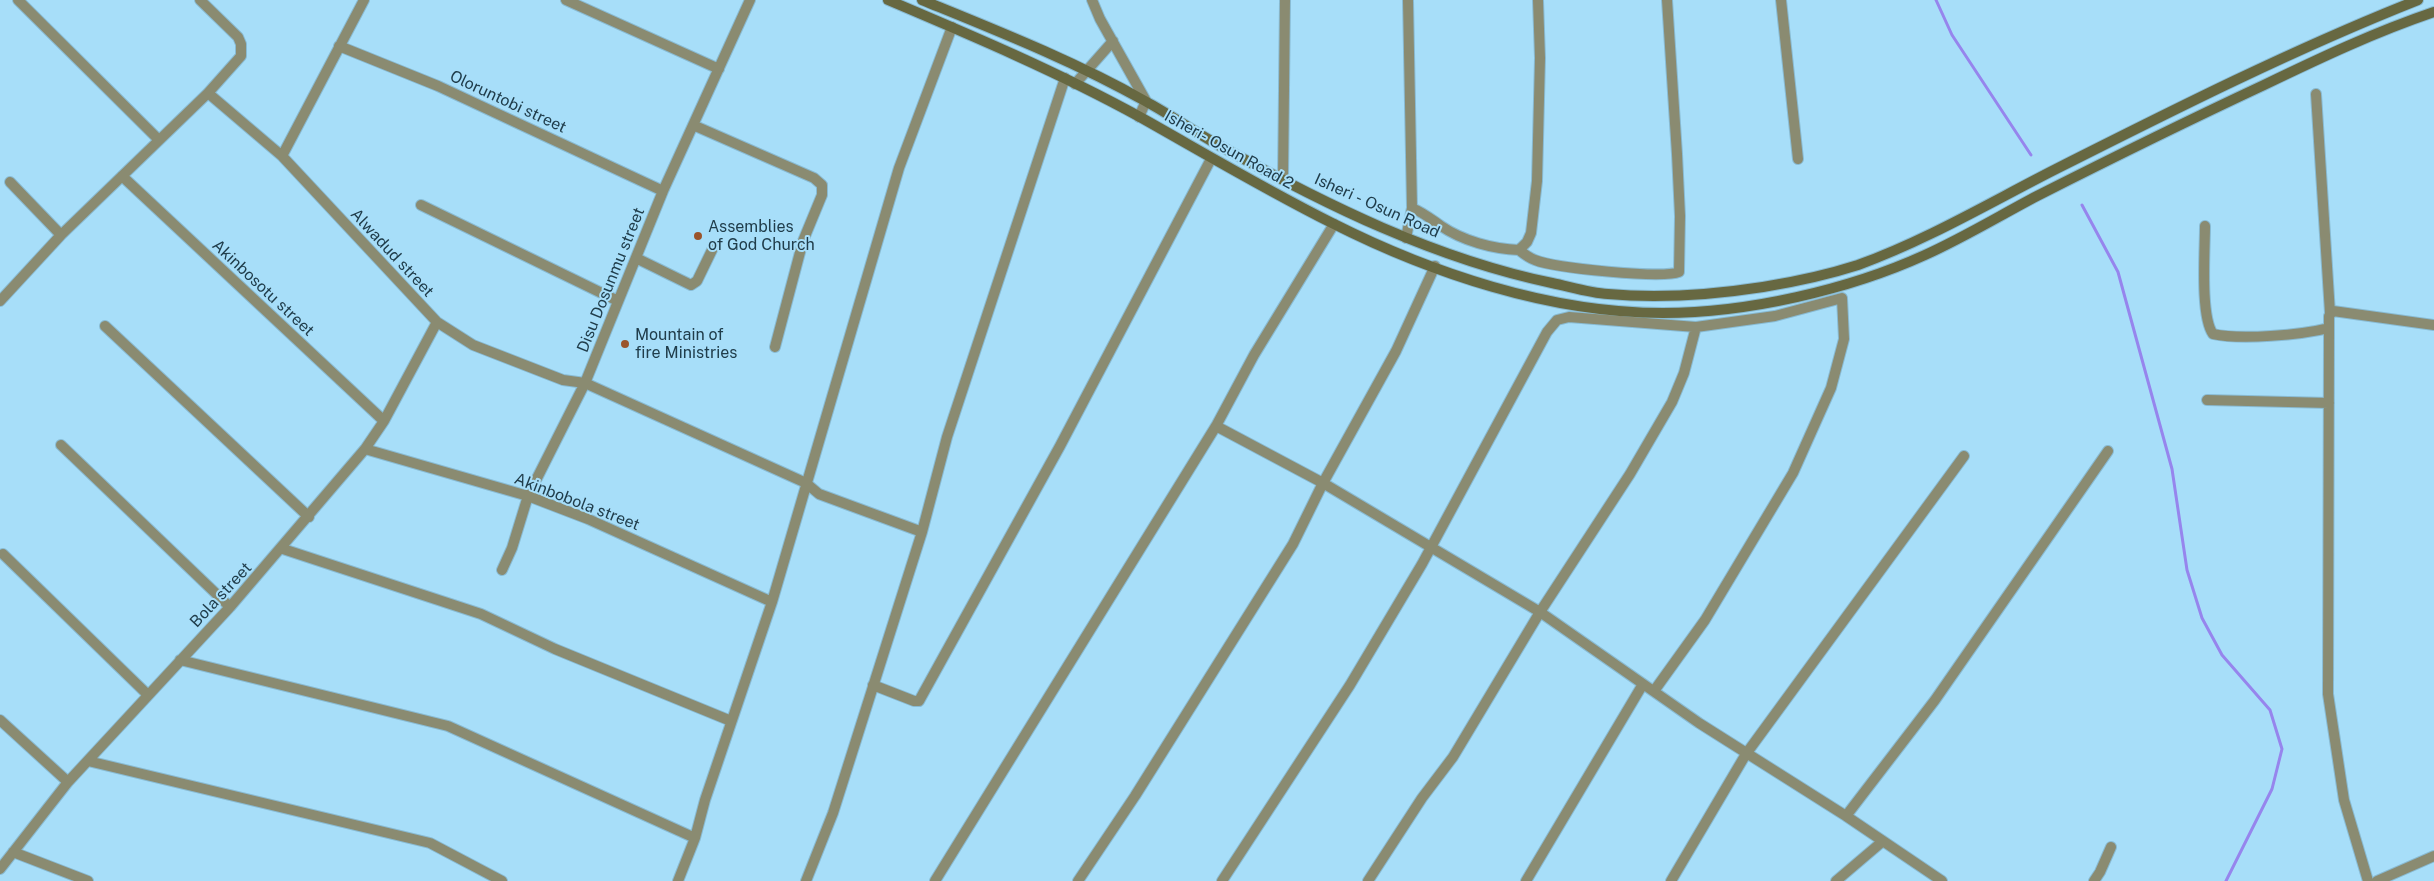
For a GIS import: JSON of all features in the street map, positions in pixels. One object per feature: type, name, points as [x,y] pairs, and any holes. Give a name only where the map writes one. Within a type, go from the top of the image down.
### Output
[{"type":"main road","name":"Isheri- Osun Road 2","points":[[888,0],[1018,55],[1139,117],[1211,159],[1334,224],[1435,266],[1460,276],[1537,298],[1564,303],[1663,313],[1728,308],[1795,297],[1859,280],[1925,255],[2174,127],[2338,50],[2434,12]]},
{"type":"main road","name":"Isheri - Osun Road","points":[[922,0],[1086,70],[1146,101],[1220,146],[1283,179],[1406,238],[1487,268],[1603,294],[1663,298],[1726,293],[1792,282],[1854,266],[1918,241],[2210,93],[2332,36],[2418,0]]},
{"type":"street","points":[[18,0],[159,140]]},
{"type":"street","points":[[0,301],[61,235],[208,93],[241,56],[241,44],[238,37],[200,0]]},
{"type":"street","points":[[282,156],[364,0]]},
{"type":"street","points":[[566,0],[719,69]]},
{"type":"street","name":"Disu Dosunmu street","points":[[502,570],[512,548],[528,496],[586,383],[663,191],[750,0]]},
{"type":"street","points":[[1092,0],[1146,101],[1139,117]]},
{"type":"street","points":[[1283,179],[1285,0]]},
{"type":"street","points":[[1406,238],[1412,208],[1408,0]]},
{"type":"street","points":[[1519,250],[1527,242],[1531,233],[1537,181],[1540,58],[1538,0]]},
{"type":"street","points":[[1412,208],[1427,214],[1440,226],[1456,234],[1475,241],[1519,250],[1537,261],[1630,273],[1670,274],[1679,272],[1681,266],[1678,180],[1666,0]]},
{"type":"street","points":[[1781,0],[1798,159]]},
{"type":"street","points":[[678,881],[695,838],[731,721],[772,602],[900,168],[952,27]]},
{"type":"street","points":[[1075,84],[1113,41]]},
{"type":"street","name":"Oloruntobi street","points":[[339,46],[438,86],[663,191]]},
{"type":"street","points":[[806,881],[833,813],[922,532],[947,437],[1065,78]]},
{"type":"street","name":"Alwadud street","points":[[208,93],[282,156],[437,322],[473,345],[563,380],[586,383],[806,483],[819,494],[922,532]]},
{"type":"street","points":[[2316,94],[2330,313],[2328,694],[2344,800],[2368,881]]},
{"type":"street","points":[[693,125],[814,178],[822,185],[822,195],[803,241],[775,347]]},
{"type":"street","points":[[873,685],[914,701],[919,701],[1060,446],[1211,159]]},
{"type":"street","name":"Akinbosotu street","points":[[122,176],[384,421]]},
{"type":"street","points":[[10,182],[61,235]]},
{"type":"street","points":[[421,205],[618,301]]},
{"type":"street","points":[[935,881],[1216,426],[1254,356],[1334,224]]},
{"type":"street","points":[[2205,226],[2205,299],[2209,328],[2213,334],[2290,334],[2329,328]]},
{"type":"street","points":[[636,258],[691,285],[697,282],[713,248]]},
{"type":"street","points":[[1078,881],[1135,796],[1293,544],[1323,483],[1396,351],[1435,266]]},
{"type":"street","points":[[1222,881],[1350,685],[1431,548],[1547,332],[1557,320],[1569,317],[1696,327],[1775,316],[1842,298],[1844,339],[1831,388],[1793,473],[1705,620],[1654,691]]},
{"type":"street","points":[[2330,313],[2333,311],[2434,325]]},
{"type":"street","name":"Bola street","points":[[0,868],[68,782],[282,549],[366,449],[384,421],[437,322]]},
{"type":"street","points":[[105,326],[309,516]]},
{"type":"street","points":[[1368,881],[1422,798],[1449,762],[1540,612],[1630,474],[1672,402],[1684,373],[1696,327]]},
{"type":"street","points":[[2207,400],[2329,403]]},
{"type":"street","points":[[1216,426],[1323,483],[1540,612],[1746,754],[1846,816],[1942,881]]},
{"type":"street","points":[[61,445],[230,607]]},
{"type":"street","name":"Akinbobola street","points":[[366,449],[528,496],[588,519],[772,602]]},
{"type":"street","points":[[1846,816],[1936,700],[2108,451]]},
{"type":"street","points":[[1671,881],[1746,754],[1964,456]]},
{"type":"street","points":[[282,549],[481,614],[555,649],[731,721]]},
{"type":"street","points":[[3,554],[147,694]]},
{"type":"street","points":[[180,660],[448,726],[695,838]]},
{"type":"street","points":[[1526,881],[1643,684]]},
{"type":"street","points":[[0,720],[68,782]]},
{"type":"street","points":[[88,761],[430,843],[502,881]]},
{"type":"street","points":[[1836,881],[1884,841]]},
{"type":"street","points":[[2094,881],[2111,847]]},
{"type":"street","points":[[14,852],[88,881]]},
{"type":"street","points":[[2377,881],[2434,856]]},
{"type":"waterway","points":[[1936,0],[1952,35],[2031,155]]},
{"type":"waterway","points":[[2082,205],[2118,272],[2172,469],[2187,570],[2202,618],[2222,655],[2270,710],[2282,749],[2272,789],[2226,881]]},
{"type":"place","name":"Assemblies of God Church","points":[[698,236]]},
{"type":"place","name":"Mountain of fire Ministries","points":[[625,344]]}]
